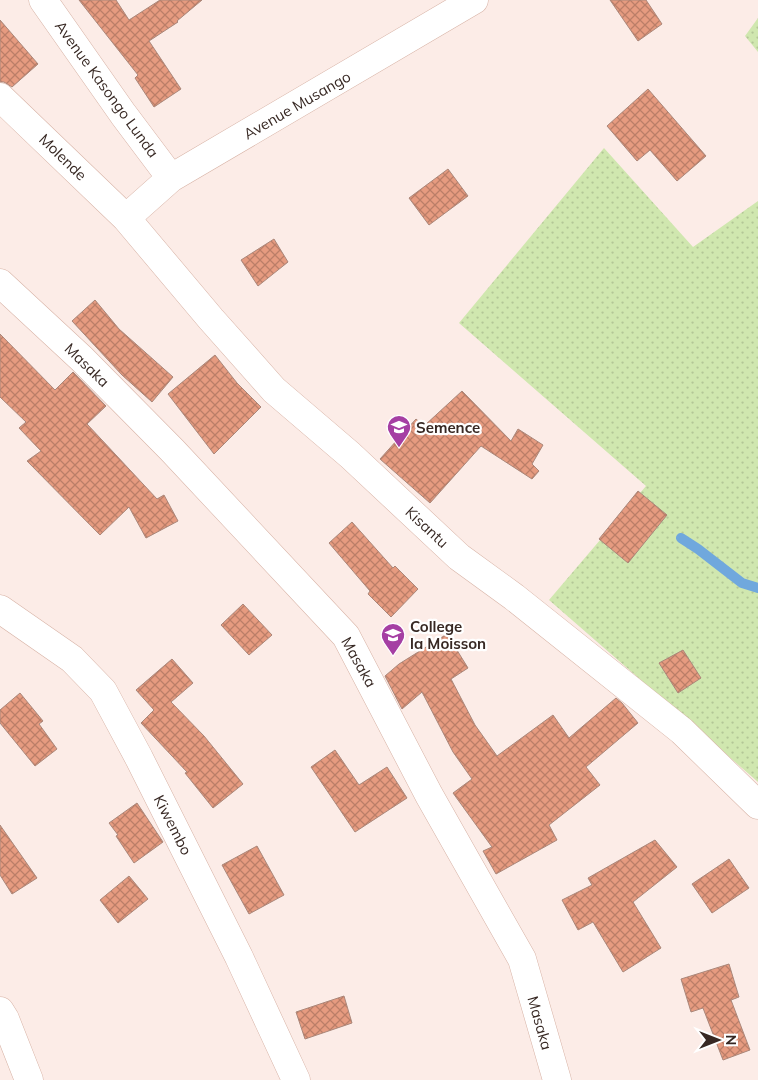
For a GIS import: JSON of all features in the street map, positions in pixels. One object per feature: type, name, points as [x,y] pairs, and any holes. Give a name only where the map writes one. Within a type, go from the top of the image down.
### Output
[{"type":"street","name":"Avenue Kasongo Lunda","points":[[43,0],[123,114],[171,178]]},
{"type":"street","name":"Avenue Musango","points":[[126,218],[171,178],[474,0]]},
{"type":"street","name":"Molende","points":[[0,97],[126,218]]},
{"type":"street","name":"Kisantu","points":[[126,218],[274,390],[350,456],[459,556],[514,597],[682,731],[758,805]]},
{"type":"street","name":"Masaka","points":[[0,282],[172,450],[346,636],[429,796],[522,959],[557,1080]]},
{"type":"street","name":"Kiwembo","points":[[0,609],[72,659],[103,690],[140,758],[235,948],[296,1080]]},
{"type":"street","points":[[0,1011],[5,1019],[29,1080]]},
{"type":"green space","points":[[758,18],[758,52],[745,36]]},
{"type":"green space","points":[[604,148],[693,247],[758,201],[758,782],[549,600],[646,486],[459,323]]},
{"type":"building","points":[[79,0],[116,0],[129,20],[160,0],[202,0],[178,22],[149,41],[181,89],[154,107],[135,78],[138,75]]},
{"type":"building","points":[[610,0],[646,0],[662,24],[638,41]]},
{"type":"building","points":[[0,20],[38,64],[12,87],[4,82],[0,82]]},
{"type":"building","points":[[648,89],[706,156],[677,181],[650,150],[637,161],[607,126]]},
{"type":"building","points":[[448,169],[468,196],[429,225],[409,198]]},
{"type":"building","points":[[274,239],[288,262],[258,286],[241,260]]},
{"type":"building","points":[[95,300],[119,329],[173,377],[152,402],[122,375],[72,321]]},
{"type":"building","points":[[0,334],[55,390],[73,372],[106,406],[87,424],[157,499],[164,495],[178,521],[146,538],[129,507],[100,535],[27,461],[41,451],[19,428],[26,422],[0,397]]},
{"type":"building","points":[[215,355],[237,383],[261,407],[214,454],[168,394]]},
{"type":"building","points":[[462,391],[511,441],[518,429],[543,445],[532,464],[539,471],[532,479],[481,446],[430,503],[380,459],[416,419],[424,426]]},
{"type":"building","points":[[638,491],[667,515],[628,563],[599,539]]},
{"type":"building","points":[[352,522],[393,568],[395,566],[418,589],[391,617],[368,594],[370,591],[329,543]]},
{"type":"building","points":[[243,604],[272,635],[249,655],[221,625]]},
{"type":"building","points":[[447,634],[468,668],[451,679],[475,725],[497,756],[553,715],[569,738],[616,698],[638,723],[586,767],[600,785],[549,825],[557,840],[496,874],[483,851],[492,847],[453,793],[472,779],[453,752],[422,692],[402,709],[385,676],[399,664]]},
{"type":"building","points":[[683,650],[701,678],[678,693],[659,663]]},
{"type":"building","points":[[172,659],[193,683],[171,702],[204,736],[243,784],[213,808],[185,773],[187,772],[141,723],[154,710],[136,690]]},
{"type":"building","points":[[20,693],[43,721],[39,724],[57,749],[35,766],[0,723],[0,710]]},
{"type":"building","points":[[335,750],[359,785],[387,767],[407,798],[355,832],[311,767]]},
{"type":"building","points":[[137,803],[163,842],[134,863],[109,823]]},
{"type":"building","points":[[0,825],[37,878],[12,894],[0,875]]},
{"type":"building","points":[[655,840],[677,867],[633,902],[661,948],[623,972],[593,922],[578,930],[562,900],[592,885],[588,878]]},
{"type":"building","points":[[257,846],[284,895],[249,914],[222,865]]},
{"type":"building","points":[[729,859],[749,888],[712,913],[692,884]]},
{"type":"building","points":[[129,876],[148,899],[118,923],[100,900]]},
{"type":"building","points":[[729,964],[739,997],[731,1000],[750,1050],[723,1060],[703,1008],[691,1012],[681,979]]},
{"type":"building","points":[[344,996],[352,1023],[305,1039],[296,1012]]},
{"type":"waterway","points":[[681,538],[742,583],[758,588]]},
{"type":"place","name":"Semence","points":[[399,448]]},
{"type":"place","name":"College la Moisson","points":[[393,656]]}]
